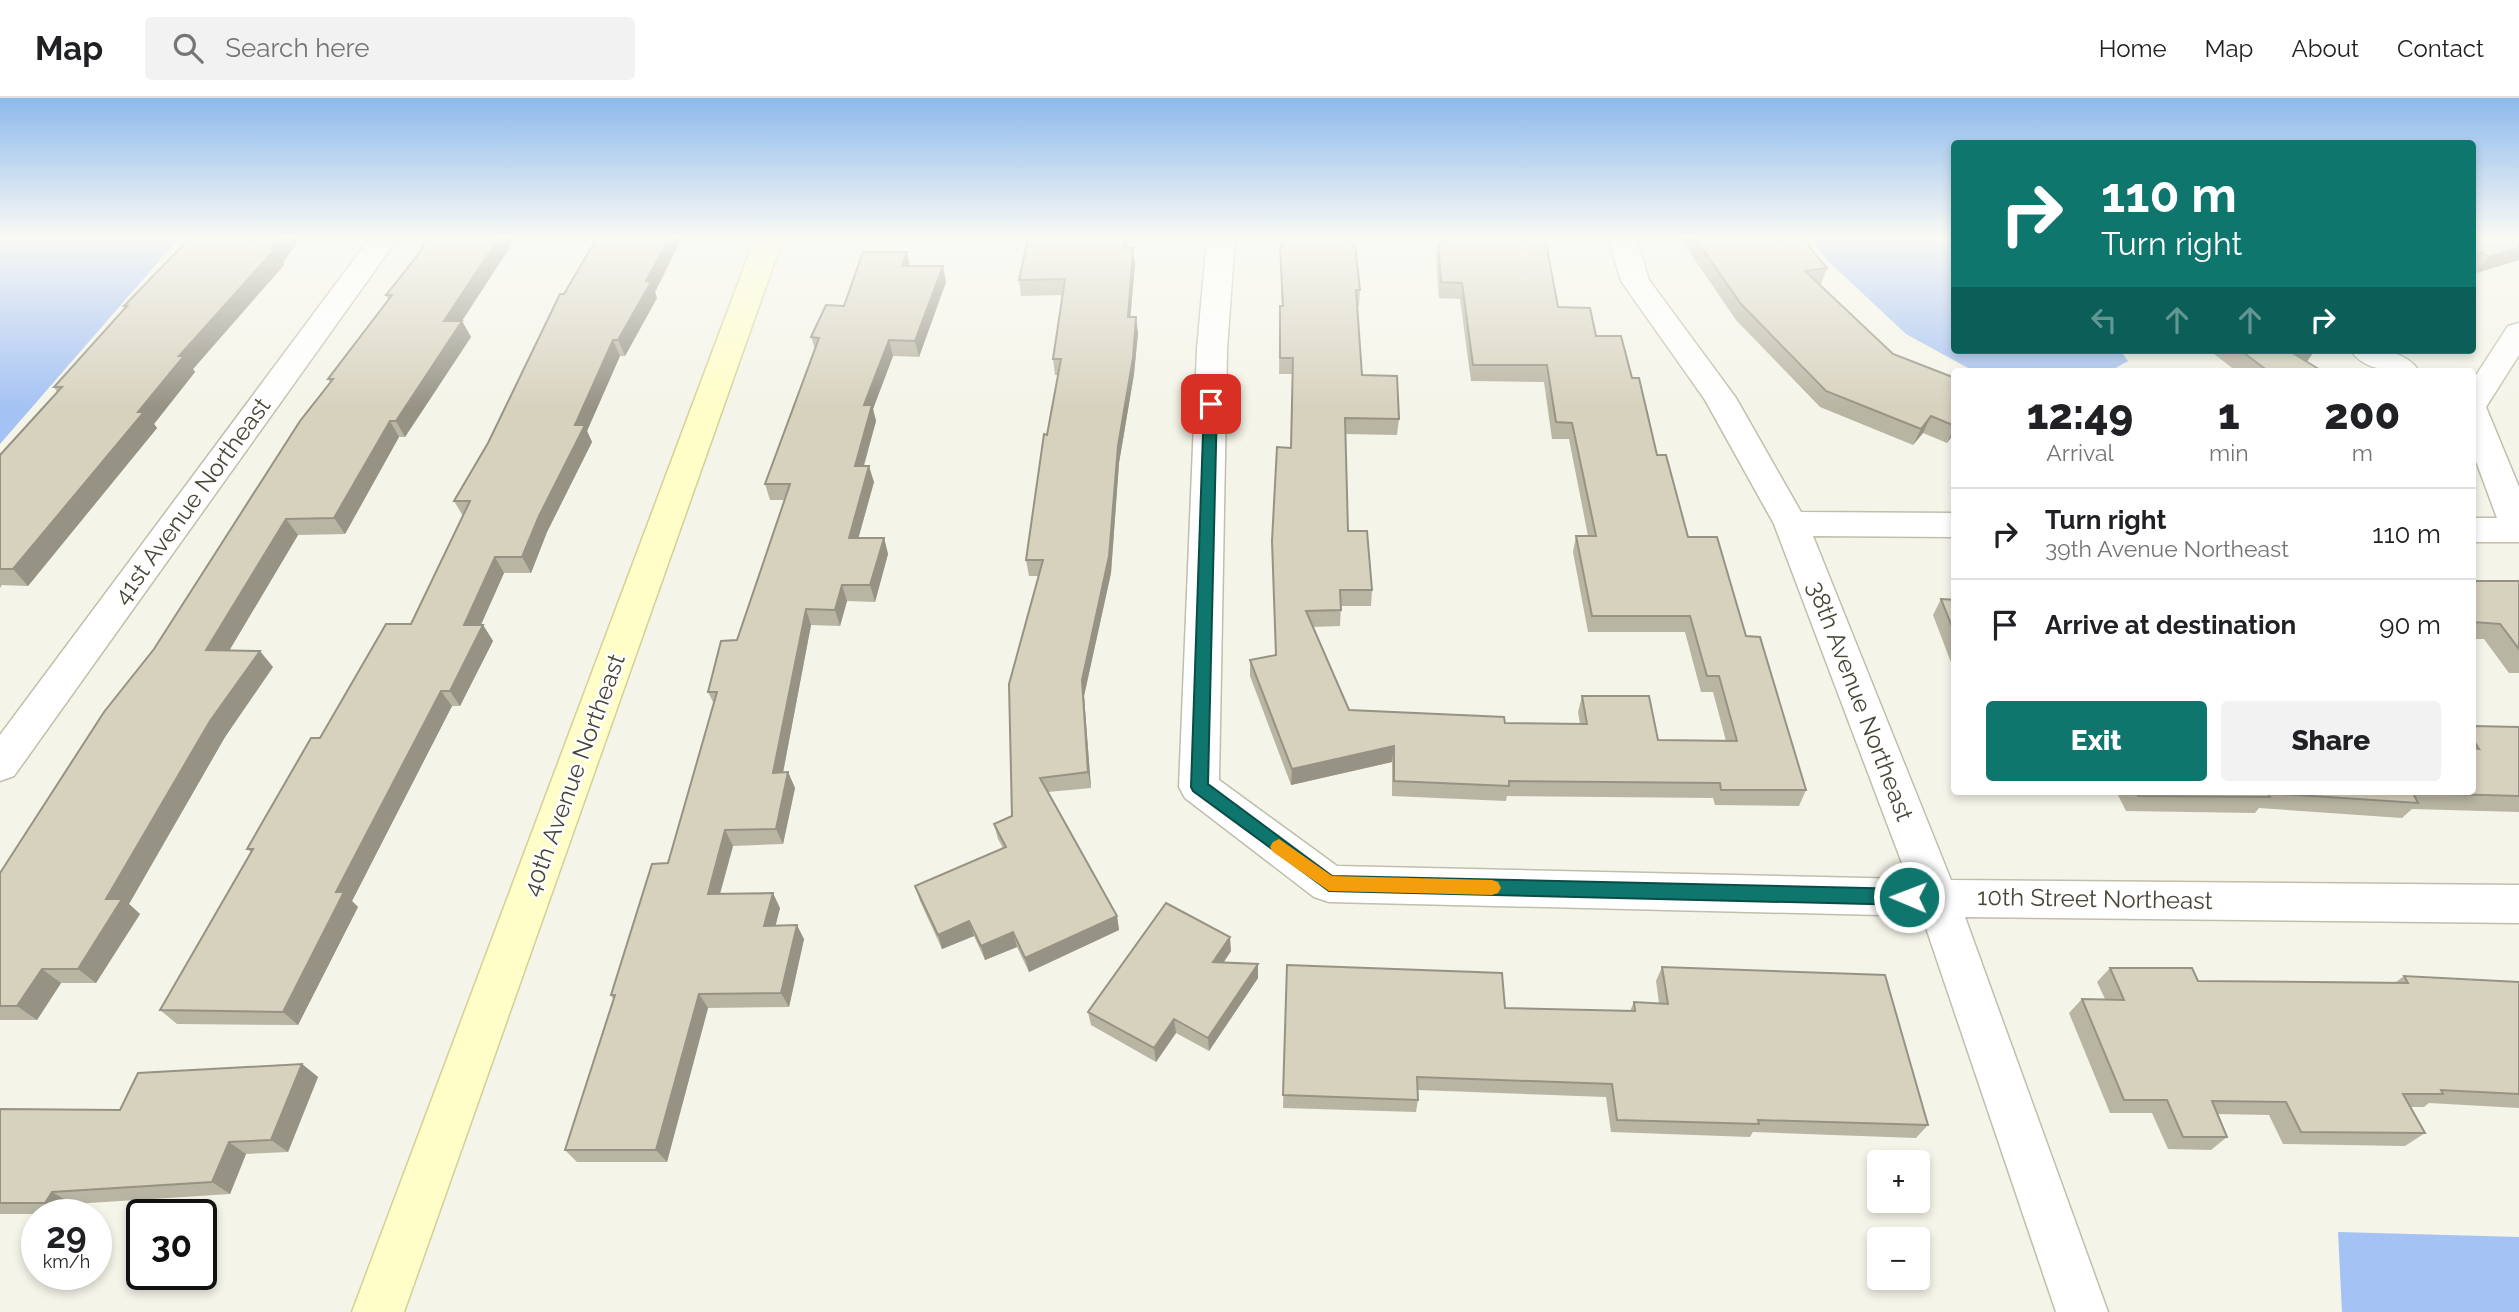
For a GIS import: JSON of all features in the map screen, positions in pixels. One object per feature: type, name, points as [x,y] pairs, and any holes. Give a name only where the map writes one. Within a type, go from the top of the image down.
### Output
[{"type":"street","name":"41st Avenue Northeast","points":[[0,765],[343,295]]},
{"type":"street","name":"40th Avenue Northeast","points":[[378,1312],[748,295]]},
{"type":"street","name":"10th Street Northeast","points":[[1216,295],[1212,349],[1199,787],[1329,884],[1937,898],[2519,904]]},
{"type":"street","name":"38th Avenue Northeast","points":[[1645,295],[1720,398],[1791,524],[1937,898],[2082,1312]]},
{"type":"street","points":[[2476,397],[2519,332]]},
{"type":"street","points":[[2372,354],[2398,368]]},
{"type":"street","points":[[2476,420],[2519,530],[2476,530]]},
{"type":"street","points":[[1791,524],[1951,525]]},
{"type":"water","points":[[0,295],[130,295],[0,444]]},
{"type":"water","points":[[1864,295],[1951,295],[1951,354],[2123,354],[2128,361],[2115,368],[1968,368],[1906,334]]},
{"type":"water","points":[[2338,1232],[2519,1237],[2519,1312],[2342,1312]]},
{"type":"building","points":[[135,295],[234,295],[179,356],[184,356],[138,412],[144,412],[13,569],[0,569],[0,455],[62,387],[54,387],[127,306],[124,306]]},
{"type":"building","points":[[386,295],[461,295],[444,321],[462,321],[396,421],[390,421],[334,518],[286,519],[206,650],[260,651],[210,721],[106,899],[122,899],[78,969],[42,969],[17,1006],[0,1006],[0,873],[104,712],[154,649],[300,421],[333,379],[328,379],[392,295]]},
{"type":"building","points":[[560,295],[644,295],[618,340],[613,340],[575,425],[585,425],[539,516],[522,557],[495,557],[464,625],[483,625],[450,691],[441,691],[336,892],[344,892],[283,1012],[160,1010],[253,849],[247,849],[311,738],[320,738],[386,624],[411,624],[470,501],[454,501],[488,443]]},
{"type":"building","points":[[848,295],[932,295],[915,341],[889,340],[864,405],[872,405],[855,466],[869,466],[849,538],[884,538],[870,585],[842,585],[835,610],[806,609],[773,773],[788,772],[776,829],[725,830],[708,894],[773,893],[764,926],[797,925],[781,993],[699,994],[656,1150],[565,1150],[615,995],[611,995],[652,864],[668,863],[717,692],[708,692],[721,641],[737,640],[790,484],[765,484],[819,338],[811,337],[826,305],[844,306]]},
{"type":"building","points":[[1063,295],[1130,295],[1128,317],[1136,317],[1133,358],[1118,446],[1109,556],[1082,680],[1088,772],[1040,778],[1117,916],[1025,958],[1013,932],[981,946],[969,921],[938,935],[915,886],[1006,847],[994,824],[1012,816],[1009,684],[1043,560],[1026,560],[1044,434],[1047,435],[1061,359],[1053,359]]},
{"type":"building","points":[[1282,295],[1356,295],[1362,375],[1397,376],[1399,419],[1345,418],[1348,531],[1367,531],[1372,590],[1340,590],[1341,610],[1306,611],[1349,710],[1504,717],[1505,723],[1587,724],[1582,696],[1649,696],[1658,740],[1737,741],[1719,676],[1707,676],[1690,616],[1592,616],[1576,536],[1596,536],[1572,423],[1556,422],[1547,365],[1473,365],[1464,295],[1556,295],[1558,307],[1590,308],[1596,336],[1621,336],[1632,378],[1639,378],[1657,455],[1666,455],[1688,537],[1717,537],[1746,636],[1760,637],[1806,790],[1721,790],[1720,783],[1509,781],[1509,786],[1394,781],[1394,746],[1292,769],[1250,660],[1276,655],[1272,541],[1277,447],[1291,448],[1293,358],[1280,358],[1280,306],[1283,306]]},
{"type":"building","points":[[1734,295],[1830,295],[1893,354],[1951,376],[1951,424],[1931,416],[1921,429],[1826,391]]},
{"type":"building","points":[[2245,354],[2294,354],[2317,368],[2264,368]]},
{"type":"building","points":[[2476,581],[2519,581],[2519,649],[2500,624],[2476,622]]},
{"type":"building","points":[[1941,599],[1951,600],[1951,624]]},
{"type":"building","points":[[2476,726],[2519,727],[2519,796],[2476,795],[2476,748],[2479,749],[2476,744]]},
{"type":"building","points":[[2268,795],[2270,797],[2138,796]]},
{"type":"building","points":[[2297,795],[2414,795],[2418,803]]},
{"type":"building","points":[[1166,903],[1230,937],[1213,962],[1258,964],[1208,1038],[1174,1019],[1154,1048],[1088,1012]]},
{"type":"building","points":[[1287,965],[1502,973],[1505,1008],[1635,1011],[1634,1002],[1668,1004],[1662,967],[1885,975],[1928,1125],[1758,1120],[1759,1124],[1617,1120],[1612,1084],[1417,1077],[1418,1100],[1283,1095]]},
{"type":"building","points":[[2110,968],[2192,968],[2198,981],[2408,983],[2404,976],[2519,982],[2519,1094],[2441,1090],[2443,1094],[2403,1094],[2425,1133],[2301,1132],[2286,1102],[2212,1101],[2227,1137],[2183,1137],[2167,1100],[2124,1100],[2082,999],[2124,1000]]},
{"type":"building","points":[[302,1064],[271,1140],[229,1142],[212,1182],[52,1192],[48,1199],[21,1199],[21,1203],[0,1203],[0,1109],[120,1110],[138,1073]]},
{"type":"slow traffic","points":[[1279,847],[1329,884],[1492,888]]},
{"type":"route","points":[[1211,404],[1199,787],[1329,884],[1909,897]]}]
